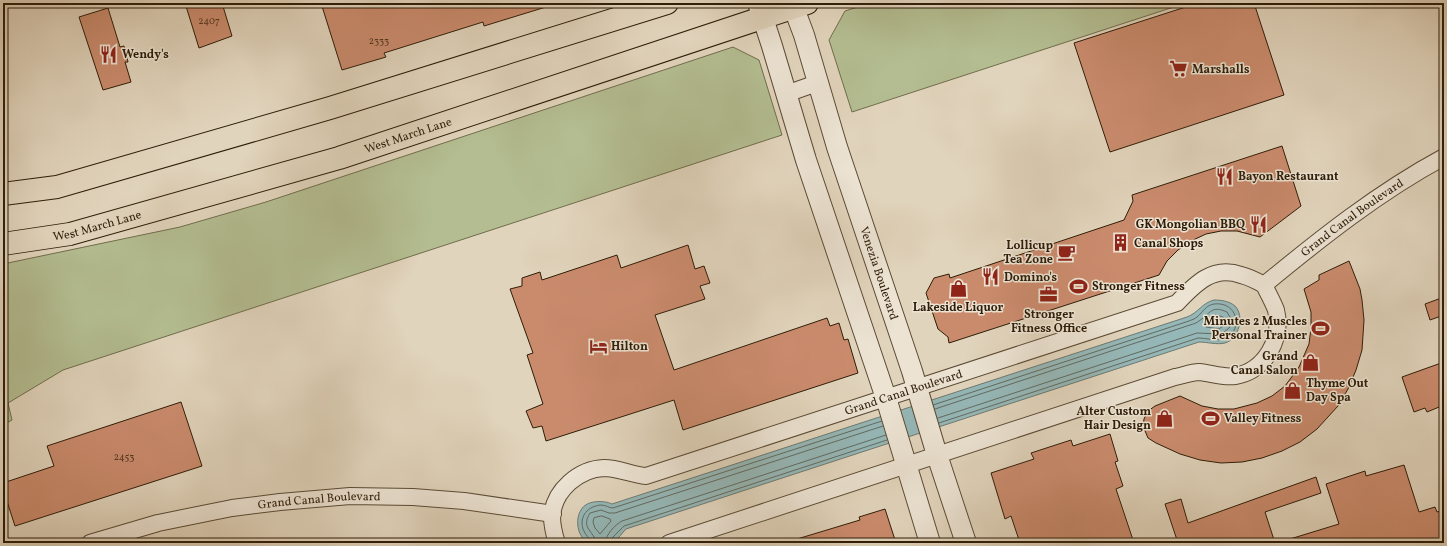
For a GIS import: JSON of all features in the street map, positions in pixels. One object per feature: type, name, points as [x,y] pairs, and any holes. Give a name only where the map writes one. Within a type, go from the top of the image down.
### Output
[{"type":"main road","points":[[3,194],[57,187],[330,108],[667,3]]},
{"type":"main road","name":"West March Lane","points":[[3,244],[70,234],[339,158],[760,11],[797,4]]},
{"type":"street","name":"Venezia Boulevard","points":[[797,4],[817,83],[837,147],[917,387],[937,455],[966,543]]},
{"type":"street","points":[[760,11],[806,160],[886,398],[905,466],[930,543]]},
{"type":"street","points":[[786,94],[817,83]]},
{"type":"street","name":"Grand Canal Boulevard","points":[[557,543],[553,530],[553,514],[560,493],[569,483],[591,470],[604,468],[616,469],[638,476],[646,476],[1177,303],[1193,285],[1206,276],[1229,273],[1240,274],[1264,285],[1305,251],[1374,199],[1444,156]]},
{"type":"street","points":[[669,543],[1175,378],[1197,372],[1226,377],[1236,376],[1246,372],[1254,368],[1269,354],[1276,339],[1276,309],[1264,285]]},
{"type":"street","name":"Grand Canal Boulevard","points":[[90,543],[120,539],[158,523],[232,508],[350,496],[413,497],[464,501],[553,514]]},
{"type":"green space","points":[[870,3],[1186,3],[852,112],[829,40],[845,11]]},
{"type":"green space","points":[[733,47],[759,60],[782,135],[63,370],[8,403],[12,420],[3,425],[3,264],[180,227],[266,202]]},
{"type":"water","points":[[1214,300],[1225,301],[1233,304],[1240,315],[1237,332],[1230,341],[1225,343],[1215,344],[1199,342],[626,529],[612,543],[589,543],[584,540],[579,532],[579,514],[583,507],[587,504],[604,502],[612,504],[1187,317],[1206,303]]},
{"type":"building","points":[[185,3],[222,3],[232,36],[199,48]]},
{"type":"building","points":[[321,3],[545,3],[546,7],[484,26],[483,22],[384,53],[386,57],[342,70]]},
{"type":"building","name":"Marshalls","points":[[1198,3],[1254,3],[1284,95],[1110,152],[1074,43]]},
{"type":"building","name":"Wendy's","points":[[108,8],[120,47],[124,46],[128,62],[125,62],[131,82],[103,90],[79,17]]},
{"type":"building","name":"Canal Shops","points":[[1282,146],[1301,206],[1260,237],[1237,231],[1221,231],[1206,234],[1191,241],[1178,250],[1167,261],[1159,275],[949,343],[948,337],[938,329],[926,293],[934,278],[949,274],[950,278],[1124,220],[1133,201],[1132,195]]},
{"type":"building","name":"Hilton","points":[[688,245],[695,269],[704,266],[710,283],[700,286],[705,299],[655,315],[674,370],[827,318],[830,326],[839,323],[844,340],[848,339],[858,373],[683,430],[674,400],[546,441],[542,426],[533,428],[526,411],[543,404],[527,355],[533,353],[510,289],[522,286],[522,278],[540,272],[542,280],[617,255],[621,268]]},
{"type":"building","points":[[1349,261],[1360,289],[1362,300],[1364,320],[1362,350],[1348,389],[1338,406],[1317,429],[1300,442],[1282,451],[1262,458],[1242,462],[1221,463],[1200,460],[1180,454],[1148,438],[1143,426],[1144,419],[1148,411],[1155,406],[1180,396],[1202,406],[1218,409],[1234,409],[1257,403],[1272,396],[1285,386],[1299,367],[1309,344],[1311,312],[1304,289],[1319,280],[1319,275]]},
{"type":"building","points":[[1444,297],[1444,315],[1430,320],[1425,304]]},
{"type":"building","points":[[1444,362],[1444,405],[1427,412],[1425,408],[1414,412],[1402,377]]},
{"type":"building","points":[[181,402],[202,466],[15,526],[3,489],[3,483],[54,466],[47,446]]},
{"type":"building","points":[[1110,434],[1118,461],[1115,462],[1123,486],[1116,489],[1134,543],[1020,543],[1011,516],[1005,519],[991,473],[1034,459],[1031,453],[1071,440],[1073,446]]},
{"type":"building","points":[[1404,465],[1419,512],[1435,507],[1437,512],[1444,510],[1444,543],[1291,543],[1290,539],[1339,524],[1326,484],[1365,471],[1366,476]]},
{"type":"building","points":[[1316,477],[1321,493],[1265,512],[1275,543],[1178,543],[1165,504],[1181,499],[1188,523]]},
{"type":"building","points":[[885,509],[896,543],[797,543],[797,539],[860,520],[859,517]]},
{"type":"place","name":"Wendy's","points":[[109,54]]},
{"type":"place","name":"Marshalls","points":[[1179,69]]},
{"type":"place","name":"Bayon Restaurant","points":[[1225,176]]},
{"type":"place","name":"GK Mongolian BBQ","points":[[1258,224]]},
{"type":"place","name":"Canal Shops","points":[[1121,243]]},
{"type":"place","name":"Lollicup Tea Zone","points":[[1066,252]]},
{"type":"place","name":"Domino's","points":[[991,277]]},
{"type":"place","name":"Stronger Fitness","points":[[1079,286]]},
{"type":"place","name":"Lakeside Liquor","points":[[958,288]]},
{"type":"place","name":"Stronger Fitness Office","points":[[1049,295]]},
{"type":"place","name":"Minutes 2 Muscles Personal Trainer","points":[[1320,328]]},
{"type":"place","name":"Hilton","points":[[598,346]]},
{"type":"place","name":"Grand Canal Salon","points":[[1311,363]]},
{"type":"place","name":"Thyme Out Day Spa","points":[[1293,390]]},
{"type":"place","name":"Alter Custom Hair Design","points":[[1164,418]]},
{"type":"place","name":"Valley Fitness","points":[[1211,418]]}]
